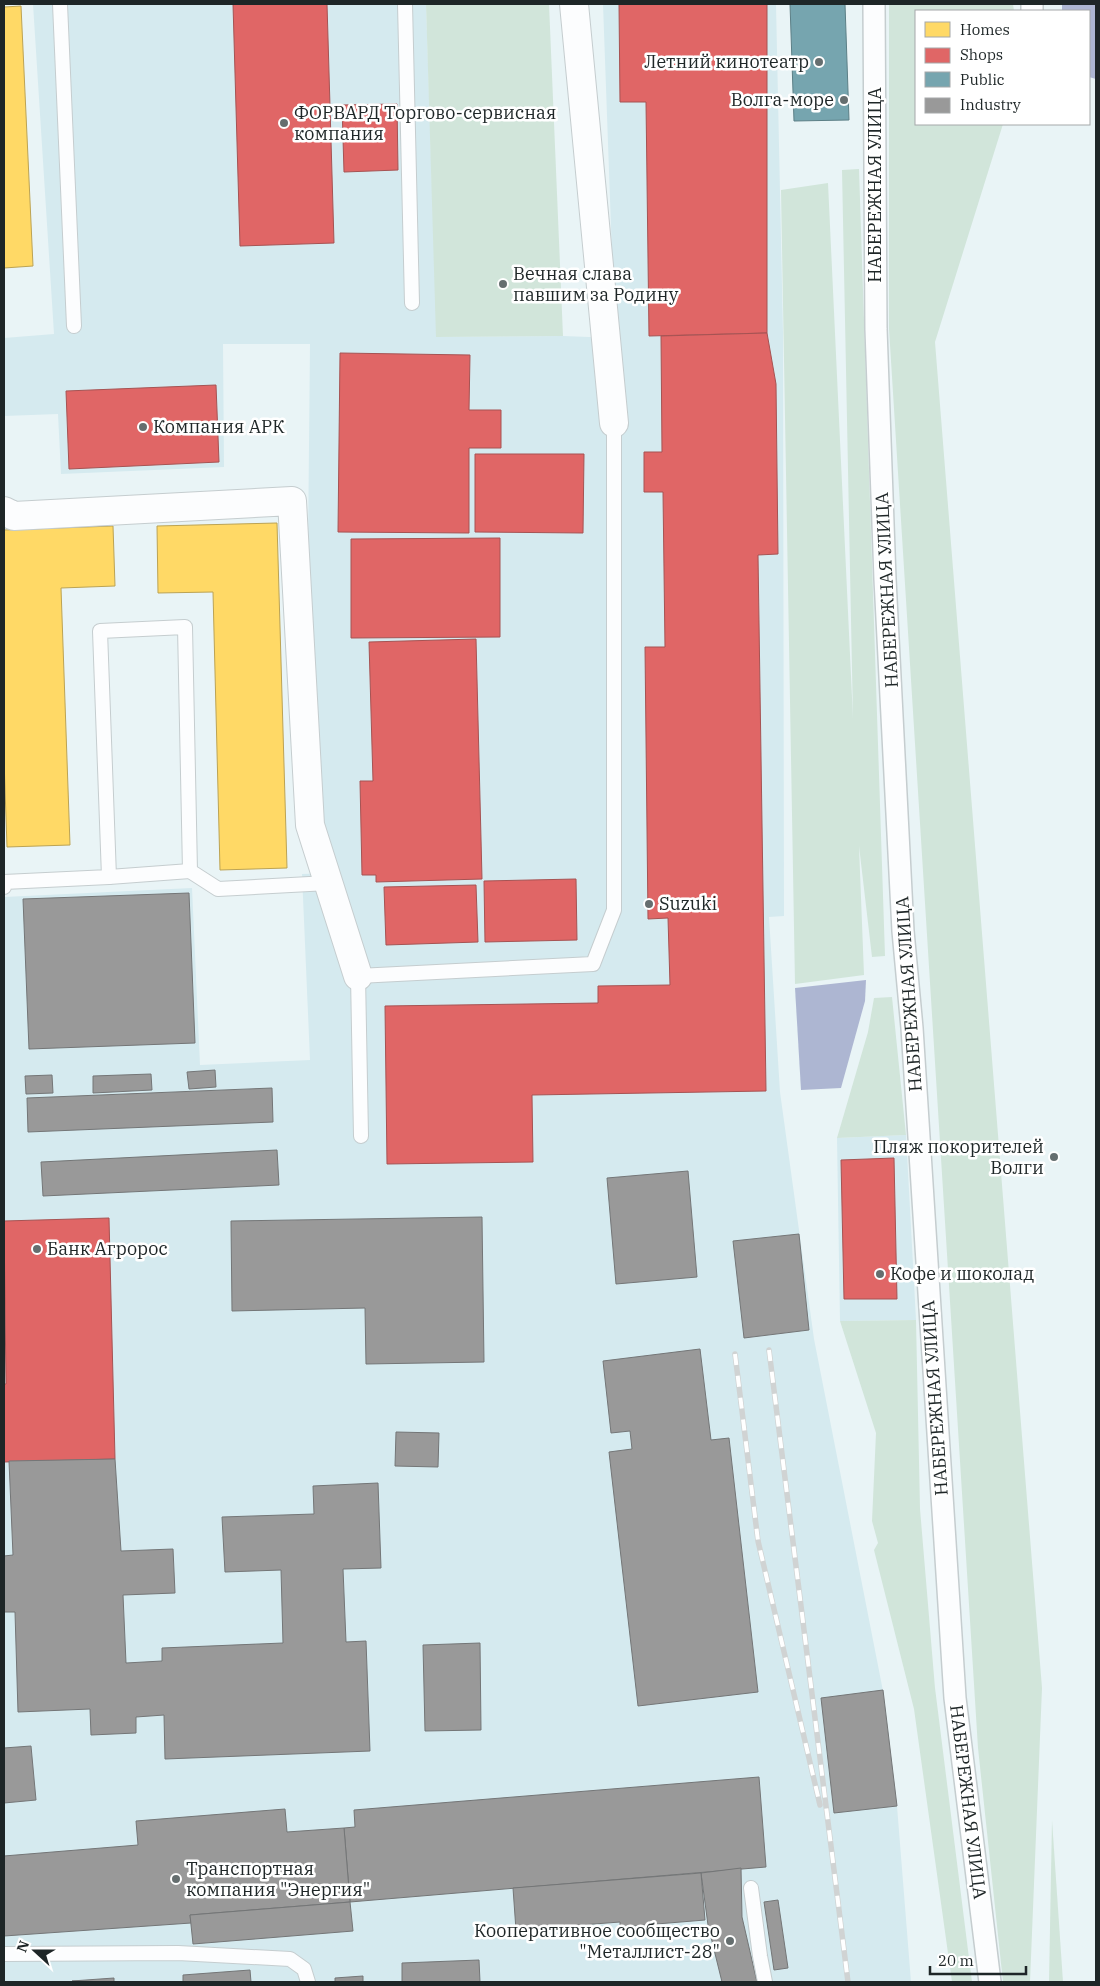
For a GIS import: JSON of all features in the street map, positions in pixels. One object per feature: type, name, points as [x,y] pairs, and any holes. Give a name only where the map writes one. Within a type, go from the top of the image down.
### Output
[{"type":"street","points":[[574,4],[614,423]]},
{"type":"street","name":"НАБЕРЕЖНАЯ УЛИЦА","points":[[874,4],[876,328],[885,579],[903,931],[912,1028],[954,1698],[990,1982]]},
{"type":"street","points":[[4,511],[14,516],[292,501],[310,825],[358,976]]},
{"type":"lane","points":[[60,4],[74,326]]},
{"type":"lane","points":[[405,4],[412,302]]},
{"type":"lane","points":[[362,1136],[358,976],[593,964],[614,910],[614,423]]},
{"type":"lane","points":[[109,877],[100,631],[185,627],[190,871]]},
{"type":"lane","points":[[4,887],[4,882],[190,871],[218,889],[328,883]]},
{"type":"lane","points":[[751,1888],[765,1982]]},
{"type":"lane","points":[[4,1954],[178,1953],[290,1959],[304,1969],[308,1982]]},
{"type":"shaded area","points":[[33,4],[426,4],[437,337],[563,336],[615,338],[603,4],[776,4],[783,333],[784,916],[769,917],[780,1092],[814,1339],[883,1691],[897,1806],[911,1982],[4,1982],[4,897],[192,888],[200,1065],[310,1060],[302,874],[332,873],[318,799],[308,547],[310,344],[223,344],[224,467],[61,474],[58,414],[4,416],[4,338],[54,334]]},
{"type":"shaded area","points":[[906,1135],[916,1320],[840,1321],[837,1138]]},
{"type":"green space","points":[[426,4],[549,4],[563,336],[436,337]]},
{"type":"green space","points":[[889,4],[1013,4],[1014,10],[915,10],[915,125],[1003,125],[935,342],[1042,1688],[1030,1982],[1003,1982],[978,1748],[889,329]]},
{"type":"green space","points":[[859,169],[885,956],[872,957],[859,846],[864,975],[795,984],[781,190],[828,183],[853,719],[842,170]]},
{"type":"green space","points":[[892,997],[906,1135],[837,1138],[868,1032],[874,998]]},
{"type":"green space","points":[[916,1320],[920,1509],[935,1688],[972,1982],[952,1982],[914,1709],[874,1550],[878,1543],[872,1521],[876,1433],[840,1321]]},
{"type":"green space","points":[[1052,1820],[1063,1982],[1049,1982]]},
{"type":"water","points":[[1062,4],[1096,4],[1096,79],[1090,77],[1090,10],[1062,10]]},
{"type":"water","points":[[866,980],[865,1001],[841,1088],[801,1090],[795,988]]},
{"type":"building: Homes","points":[[21,6],[33,266],[4,268],[4,7]]},
{"type":"building: Homes","points":[[277,523],[287,868],[220,870],[213,592],[158,593],[157,526]]},
{"type":"building: Homes","points":[[113,526],[115,586],[61,588],[70,845],[7,847],[4,759],[4,530]]},
{"type":"building: Shops","name":"ФОРВАРД Торгово-сервисная компания","points":[[233,4],[327,4],[334,243],[240,246]]},
{"type":"building: Shops","points":[[619,4],[767,4],[767,333],[649,336],[646,102],[620,102]]},
{"type":"building: Shops","points":[[397,104],[398,170],[344,172],[342,105]]},
{"type":"building: Shops","points":[[767,333],[776,384],[778,554],[758,555],[766,1091],[532,1095],[533,1162],[387,1164],[385,1006],[598,1003],[598,986],[670,985],[668,918],[648,919],[645,647],[665,647],[663,492],[644,492],[644,452],[662,452],[661,336]]},
{"type":"building: Shops","points":[[340,353],[470,355],[469,410],[501,410],[501,448],[469,448],[469,533],[338,532]]},
{"type":"building: Shops","name":"Компания АРК","points":[[216,385],[219,462],[69,469],[66,391]]},
{"type":"building: Shops","points":[[475,454],[584,454],[583,533],[475,532]]},
{"type":"building: Shops","points":[[500,538],[500,637],[351,638],[351,539]]},
{"type":"building: Shops","points":[[476,639],[482,879],[376,882],[376,875],[362,875],[360,781],[373,781],[369,642]]},
{"type":"building: Shops","points":[[576,879],[577,940],[485,942],[484,881]]},
{"type":"building: Shops","points":[[476,885],[478,942],[386,945],[384,887]]},
{"type":"building: Shops","points":[[894,1158],[897,1299],[844,1299],[841,1160]]},
{"type":"building: Shops","points":[[109,1218],[115,1459],[4,1462],[4,1384],[6,1384],[4,1221]]},
{"type":"building: Public","name":"Летний кинотеатр","points":[[790,4],[845,4],[849,120],[794,121]]},
{"type":"building: Industry","points":[[189,893],[195,1043],[29,1049],[23,899]]},
{"type":"building: Industry","points":[[215,1070],[216,1087],[189,1089],[187,1072]]},
{"type":"building: Industry","points":[[151,1074],[152,1090],[93,1093],[93,1076]]},
{"type":"building: Industry","points":[[52,1075],[53,1093],[26,1094],[25,1076]]},
{"type":"building: Industry","points":[[272,1088],[273,1122],[28,1132],[27,1098]]},
{"type":"building: Industry","points":[[277,1150],[279,1185],[43,1196],[41,1162]]},
{"type":"building: Industry","points":[[688,1171],[697,1277],[616,1284],[607,1178]]},
{"type":"building: Industry","points":[[482,1217],[484,1362],[366,1364],[365,1308],[232,1311],[231,1221]]},
{"type":"building: Industry","points":[[799,1234],[809,1330],[744,1338],[733,1241]]},
{"type":"building: Industry","points":[[700,1349],[711,1440],[729,1438],[758,1692],[638,1706],[609,1452],[632,1449],[630,1431],[611,1433],[603,1361]]},
{"type":"building: Industry","points":[[396,1432],[439,1433],[438,1467],[395,1466]]},
{"type":"building: Industry","points":[[115,1459],[121,1551],[173,1549],[175,1593],[123,1595],[126,1663],[162,1661],[162,1648],[283,1643],[281,1570],[225,1572],[222,1517],[314,1514],[313,1486],[378,1483],[381,1568],[343,1569],[346,1642],[366,1641],[370,1751],[165,1759],[164,1715],[136,1717],[136,1733],[91,1735],[90,1709],[18,1712],[15,1612],[4,1612],[4,1556],[13,1555],[9,1461]]},
{"type":"building: Industry","points":[[480,1643],[481,1730],[425,1731],[423,1645]]},
{"type":"building: Industry","points":[[883,1690],[897,1806],[834,1813],[821,1698]]},
{"type":"building: Industry","points":[[31,1746],[36,1800],[4,1803],[4,1748]]},
{"type":"building: Industry","points":[[759,1777],[766,1867],[350,1902],[344,1828],[355,1827],[354,1810]]},
{"type":"building: Industry","name":"Транспортная компания \"Энергия\"","points":[[285,1809],[287,1832],[344,1828],[350,1902],[190,1915],[191,1923],[4,1936],[4,1856],[138,1845],[136,1821]]},
{"type":"building: Industry","name":"Кооперативное сообщество \"Металлист-28\"","points":[[741,1868],[742,1917],[757,1982],[722,1982],[708,1925],[701,1873]]},
{"type":"building: Industry","points":[[701,1873],[705,1920],[620,1927],[620,1922],[516,1930],[513,1888]]},
{"type":"building: Industry","points":[[778,1900],[788,1968],[774,1970],[764,1902]]},
{"type":"building: Industry","points":[[350,1902],[353,1931],[193,1944],[190,1915]]},
{"type":"building: Industry","points":[[479,1960],[480,1982],[402,1982],[402,1963]]},
{"type":"building: Industry","points":[[250,1970],[251,1982],[183,1982],[183,1975]]},
{"type":"building: Industry","points":[[363,1976],[363,1982],[335,1982],[335,1978]]},
{"type":"building: Industry","points":[[114,1978],[114,1982],[72,1981]]},
{"type":"railway","points":[[769,1350],[848,1982]]},
{"type":"railway","points":[[735,1354],[758,1541],[820,1805]]},
{"type":"place","name":"Летний кинотеатр","points":[[819,62]]},
{"type":"place","name":"Волга-море","points":[[844,100]]},
{"type":"place","name":"ФОРВАРД Торгово-сервисная компания","points":[[284,123]]},
{"type":"place","name":"Вечная слава павшим за Родину","points":[[503,284]]},
{"type":"place","name":"Компания АРК","points":[[143,427]]},
{"type":"place","name":"Suzuki","points":[[649,904]]},
{"type":"place","name":"Пляж покорителей Волги","points":[[1054,1157]]},
{"type":"place","name":"Банк Агророс","points":[[37,1249]]},
{"type":"place","name":"Кофе и шоколад","points":[[880,1274]]},
{"type":"place","name":"Транспортная компания \"Энергия\"","points":[[176,1879]]},
{"type":"place","name":"Кооперативное сообщество \"Металлист-28\"","points":[[730,1941]]}]
